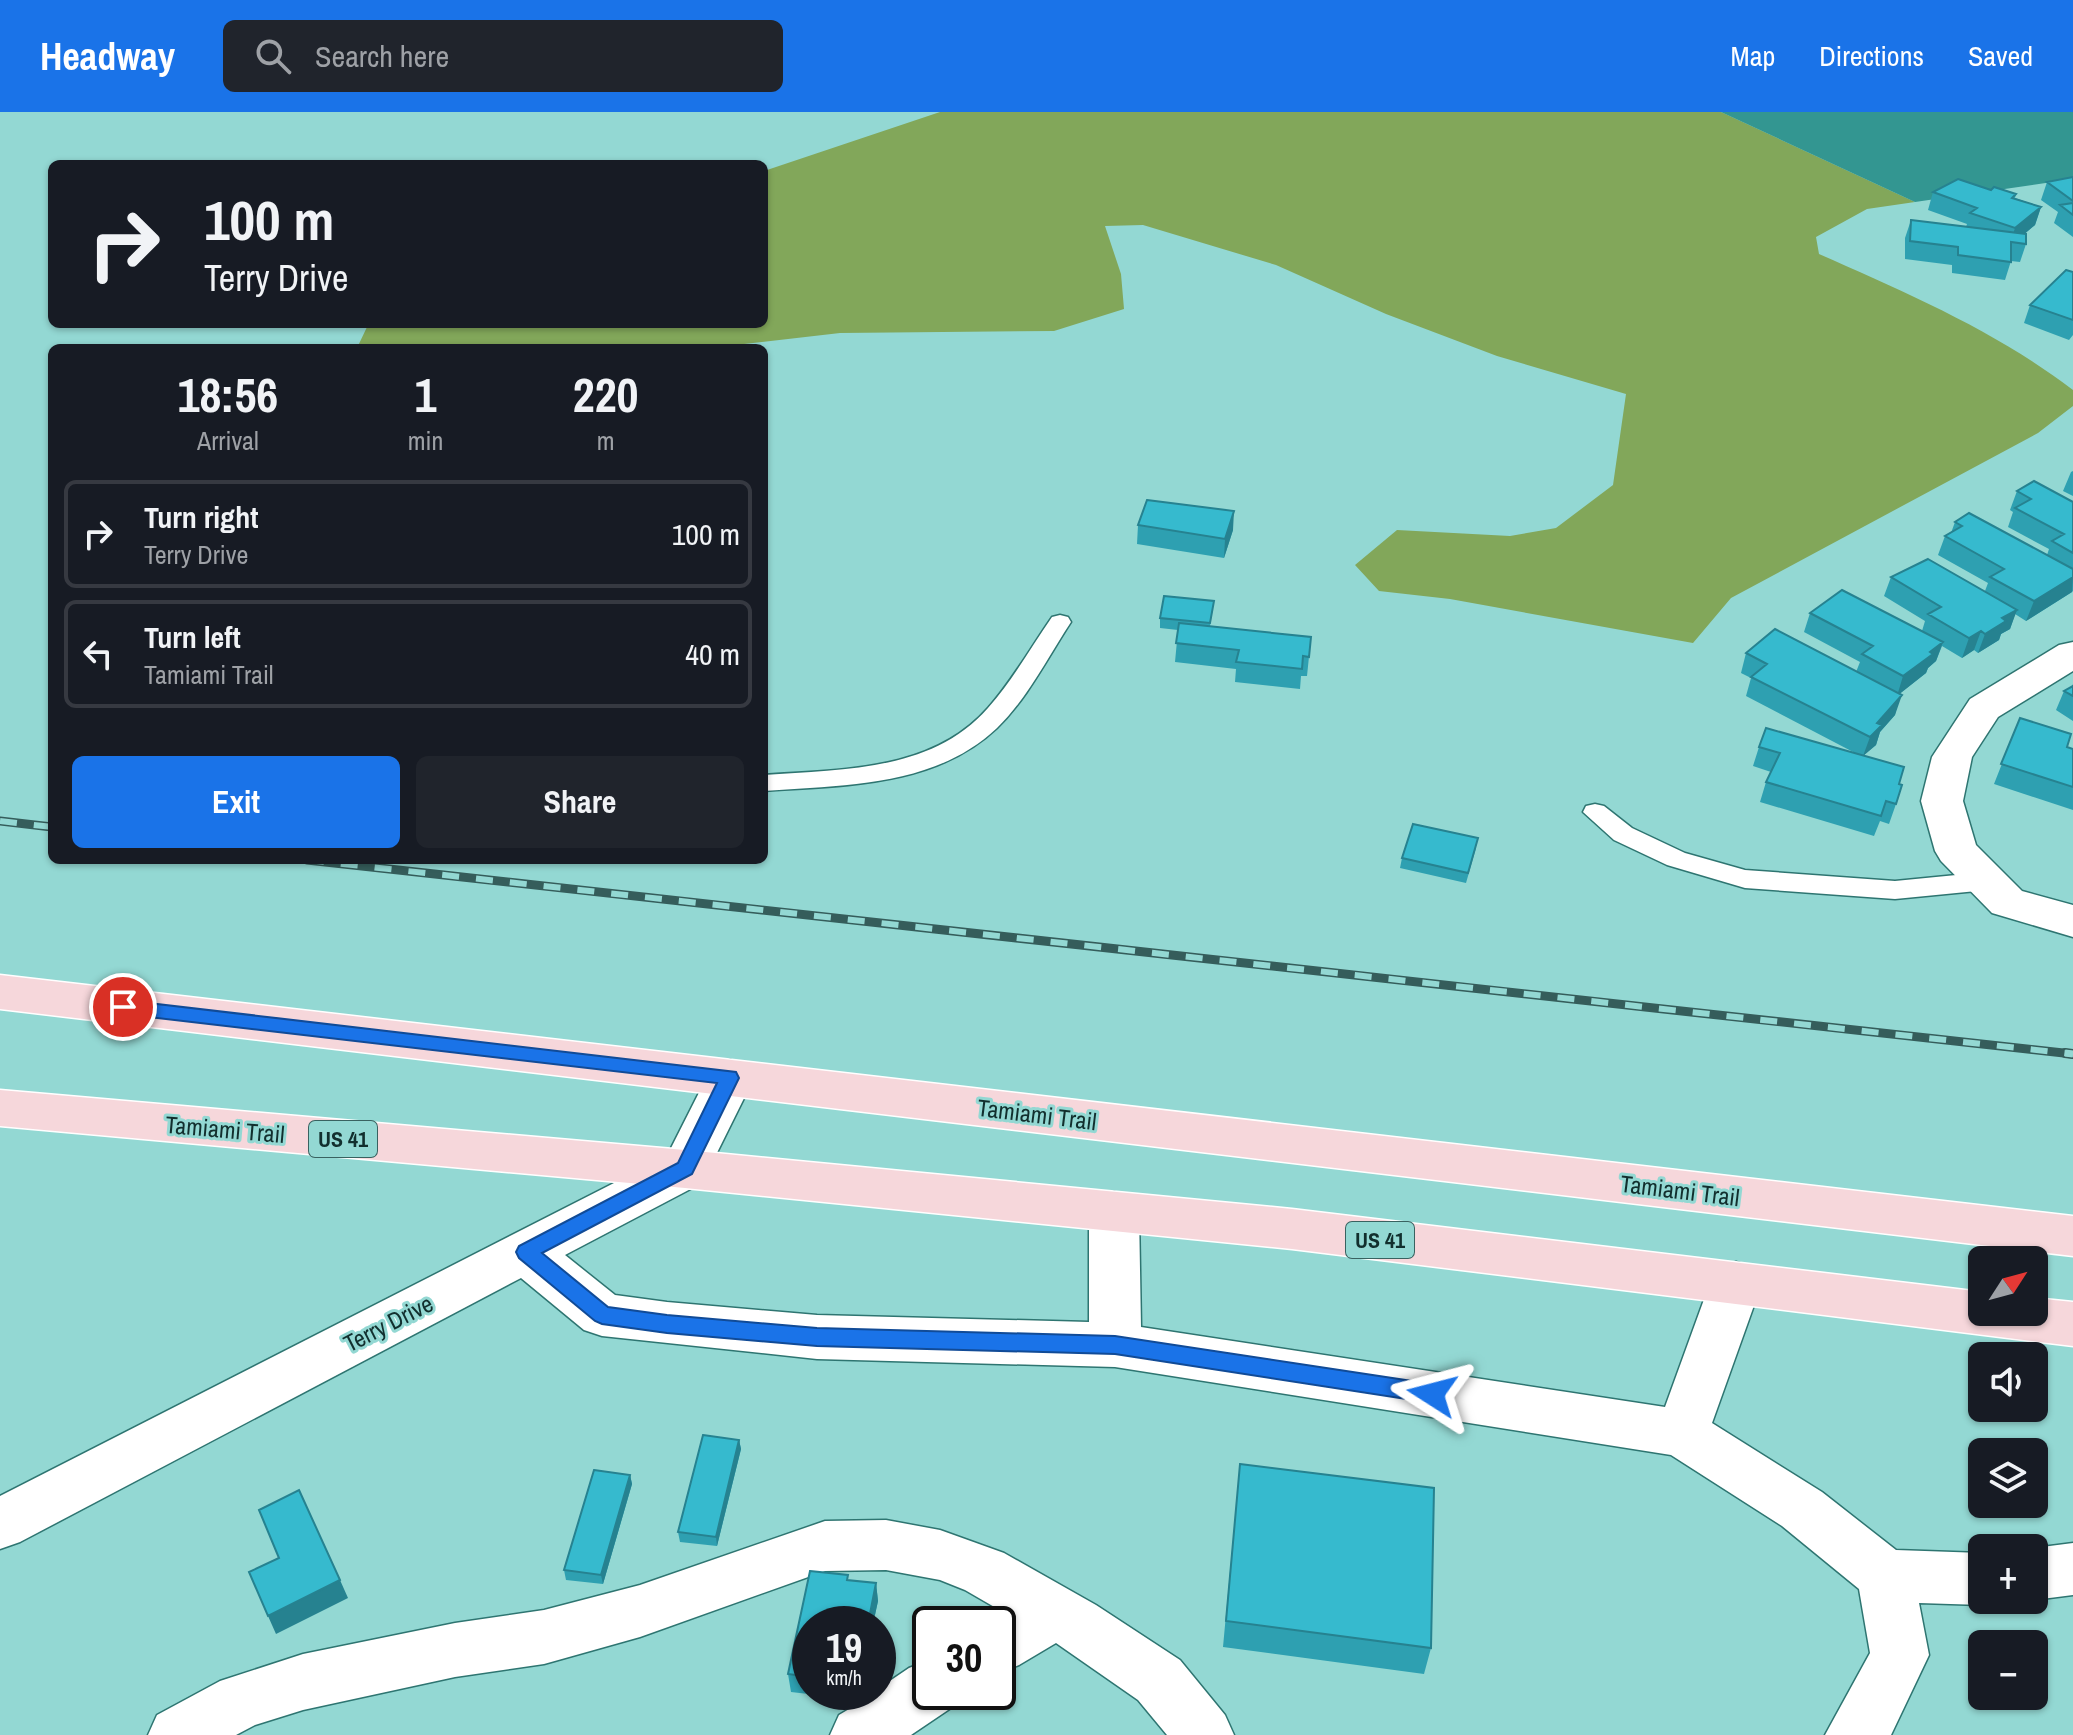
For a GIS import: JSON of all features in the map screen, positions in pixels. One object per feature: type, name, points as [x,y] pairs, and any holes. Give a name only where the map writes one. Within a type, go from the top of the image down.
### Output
[{"type":"main road","name":"Tamiami Trail","points":[[0,992],[2073,1236]]},
{"type":"main road","name":"Tamiami Trail","points":[[0,1108],[685,1169],[1292,1229],[2073,1324]]},
{"type":"street","points":[[2073,654],[1984,708],[1952,757],[1942,801],[1956,851],[2007,902],[2073,921]]},
{"type":"street","points":[[685,1169],[730,1078]]},
{"type":"street","name":"Terry Drive","points":[[0,1524],[685,1169]]},
{"type":"street","points":[[1114,1212],[1115,1345]]},
{"type":"street","points":[[526,1252],[602,1315],[817,1337],[1115,1345],[1682,1433],[1802,1509],[1885,1576],[1968,1579]]},
{"type":"street","points":[[1682,1433],[1736,1283]]},
{"type":"street","points":[[178,1735],[241,1701],[303,1682],[455,1650],[544,1637],[640,1611],[825,1546],[886,1545],[940,1555],[984,1571],[1056,1612],[1159,1680],[1204,1735]]},
{"type":"street","points":[[2048,1572],[2073,1569]]},
{"type":"street","points":[[1855,1735],[1863,1728],[1900,1655],[1885,1576]]},
{"type":"street","points":[[1016,1635],[1056,1612]]},
{"type":"street","points":[[860,1735],[912,1700]]},
{"type":"lane","points":[[768,783],[901,770],[953,750],[989,722],[1060,622]]},
{"type":"lane","points":[[1595,812],[1623,834],[1676,859],[1745,879],[1895,890],[1987,881]]},
{"type":"green space","points":[[940,112],[1721,112],[1915,202],[1867,209],[1816,237],[1819,254],[1950,314],[2013,349],[2073,390],[2073,406],[2038,433],[1731,598],[1693,643],[1450,599],[1379,591],[1355,565],[1397,530],[1510,536],[1556,528],[1613,485],[1626,394],[1497,356],[1386,314],[1276,265],[1143,225],[1105,226],[1121,274],[1124,309],[1054,331],[840,333],[744,344],[359,344],[367,328],[768,328],[768,170]]},
{"type":"water","points":[[1721,112],[2073,112],[2073,179],[1915,202]]},
{"type":"building","points":[[2073,177],[2073,201],[2047,182]]},
{"type":"building","points":[[1958,179],[2016,194],[2012,198],[2041,207],[2015,228],[1970,213],[1977,208],[1933,192]]},
{"type":"building","points":[[2073,203],[2073,215],[2060,205]]},
{"type":"building","points":[[1911,220],[2026,234],[2026,244],[2011,242],[2011,262],[1958,255],[1958,247],[1910,241]]},
{"type":"building","points":[[2066,270],[2073,272],[2073,320],[2030,305]]},
{"type":"building","points":[[2034,481],[2073,502],[2073,553],[2052,541],[2064,534],[2015,508],[2031,499],[2017,491]]},
{"type":"building","points":[[1147,500],[1234,511],[1225,539],[1138,525]]},
{"type":"building","points":[[1969,513],[2073,569],[2073,577],[2034,601],[1990,577],[2004,569],[1945,536],[1962,526],[1955,522]]},
{"type":"building","points":[[1928,559],[2017,610],[2002,618],[2006,621],[1985,634],[1981,631],[1969,638],[1928,614],[1941,607],[1891,577]]},
{"type":"building","points":[[1842,590],[1943,642],[1930,652],[1933,654],[1903,676],[1862,654],[1873,646],[1810,613]]},
{"type":"building","points":[[1164,596],[1214,601],[1210,623],[1160,618]]},
{"type":"building","points":[[1179,623],[1311,637],[1309,657],[1303,656],[1302,669],[1236,662],[1239,650],[1176,643]]},
{"type":"building","points":[[1775,629],[1902,695],[1877,723],[1882,725],[1870,737],[1751,677],[1767,664],[1746,653]]},
{"type":"building","points":[[2073,686],[2073,696],[2064,691]]},
{"type":"building","points":[[2020,718],[2071,734],[2067,747],[2073,749],[2073,787],[2001,764]]},
{"type":"building","points":[[1766,728],[1904,767],[1896,804],[1886,801],[1881,816],[1766,782],[1780,753],[1759,747]]},
{"type":"building","points":[[1413,824],[1478,838],[1468,873],[1402,858]]},
{"type":"building","points":[[703,1435],[739,1440],[716,1537],[678,1532]]},
{"type":"building","points":[[1240,1464],[1434,1488],[1431,1648],[1226,1621]]},
{"type":"building","points":[[594,1470],[630,1475],[601,1575],[564,1570]]},
{"type":"building","points":[[299,1490],[340,1580],[268,1616],[249,1572],[279,1558],[259,1510]]},
{"type":"building","points":[[810,1571],[848,1575],[847,1580],[876,1583],[872,1606],[803,1606]]},
{"type":"railway","points":[[0,821],[48,827]]},
{"type":"railway","points":[[343,864],[2073,1054],[2065,1053]]},
{"type":"route","points":[[123,1007],[730,1078],[685,1169],[526,1252],[602,1315],[817,1337],[1115,1345],[1432,1394]]}]
